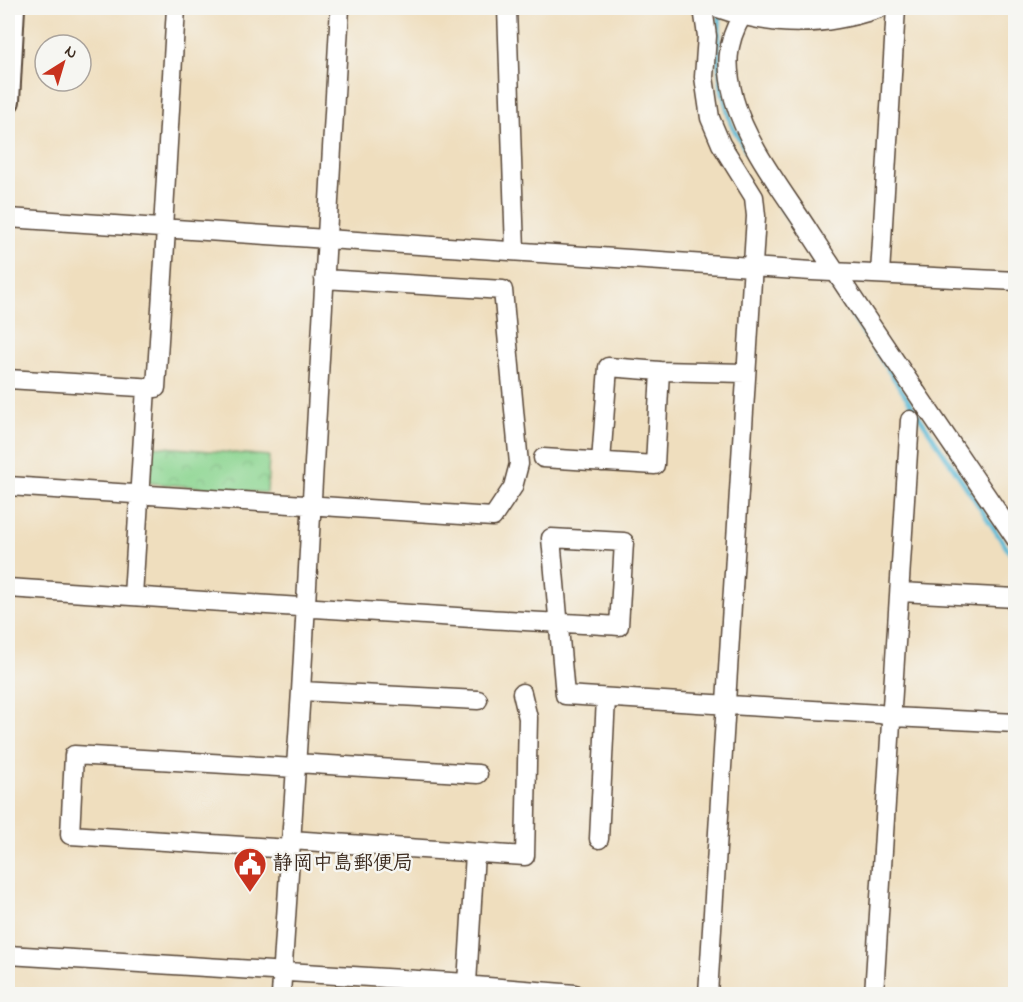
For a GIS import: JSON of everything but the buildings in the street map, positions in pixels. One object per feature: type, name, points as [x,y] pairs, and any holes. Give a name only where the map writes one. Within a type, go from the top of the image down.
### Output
[{"type":"main road","points":[[8,100],[13,8]]},
{"type":"street","points":[[8,379],[156,388],[176,8]]},
{"type":"street","points":[[281,994],[301,691],[340,8]]},
{"type":"street","points":[[507,8],[515,251]]},
{"type":"street","points":[[702,8],[707,36],[704,76],[710,118],[722,144],[754,196],[756,216],[708,994]]},
{"type":"street","points":[[718,8],[765,21],[792,24],[827,21],[880,8]]},
{"type":"street","points":[[880,274],[896,8]]},
{"type":"street","points":[[739,15],[732,32],[729,49],[729,74],[735,101],[749,137],[835,272],[1016,539]]},
{"type":"street","points":[[704,76],[729,74]]},
{"type":"street","points":[[708,107],[735,101]]},
{"type":"street","points":[[8,218],[812,271],[1016,281]]},
{"type":"street","points":[[8,486],[493,517],[513,487],[519,464],[503,290],[324,279]]},
{"type":"street","points":[[601,462],[608,367],[660,372],[746,373]]},
{"type":"street","points":[[543,458],[654,465],[660,372]]},
{"type":"street","points":[[133,596],[146,388]]},
{"type":"street","points":[[874,994],[910,420]]},
{"type":"street","points":[[8,588],[306,606],[560,622],[619,626],[624,542],[551,538],[560,622],[565,695],[1016,723]]},
{"type":"street","points":[[900,592],[1016,598]]},
{"type":"street","points":[[301,691],[478,700]]},
{"type":"street","points":[[478,774],[74,755],[70,835],[525,856],[528,718],[522,693]]},
{"type":"street","points":[[599,839],[606,698]]},
{"type":"street","points":[[472,988],[475,853]]},
{"type":"street","points":[[8,955],[283,972],[575,994]]},
{"type":"green space","points":[[152,446],[269,456],[267,493],[149,483]]},
{"type":"waterway","points":[[720,13],[718,60],[722,90],[731,124],[756,169],[819,266]]},
{"type":"waterway","points":[[827,278],[1016,562]]},
{"type":"place","name":"静岡中島郵便局","points":[[250,893]]}]
